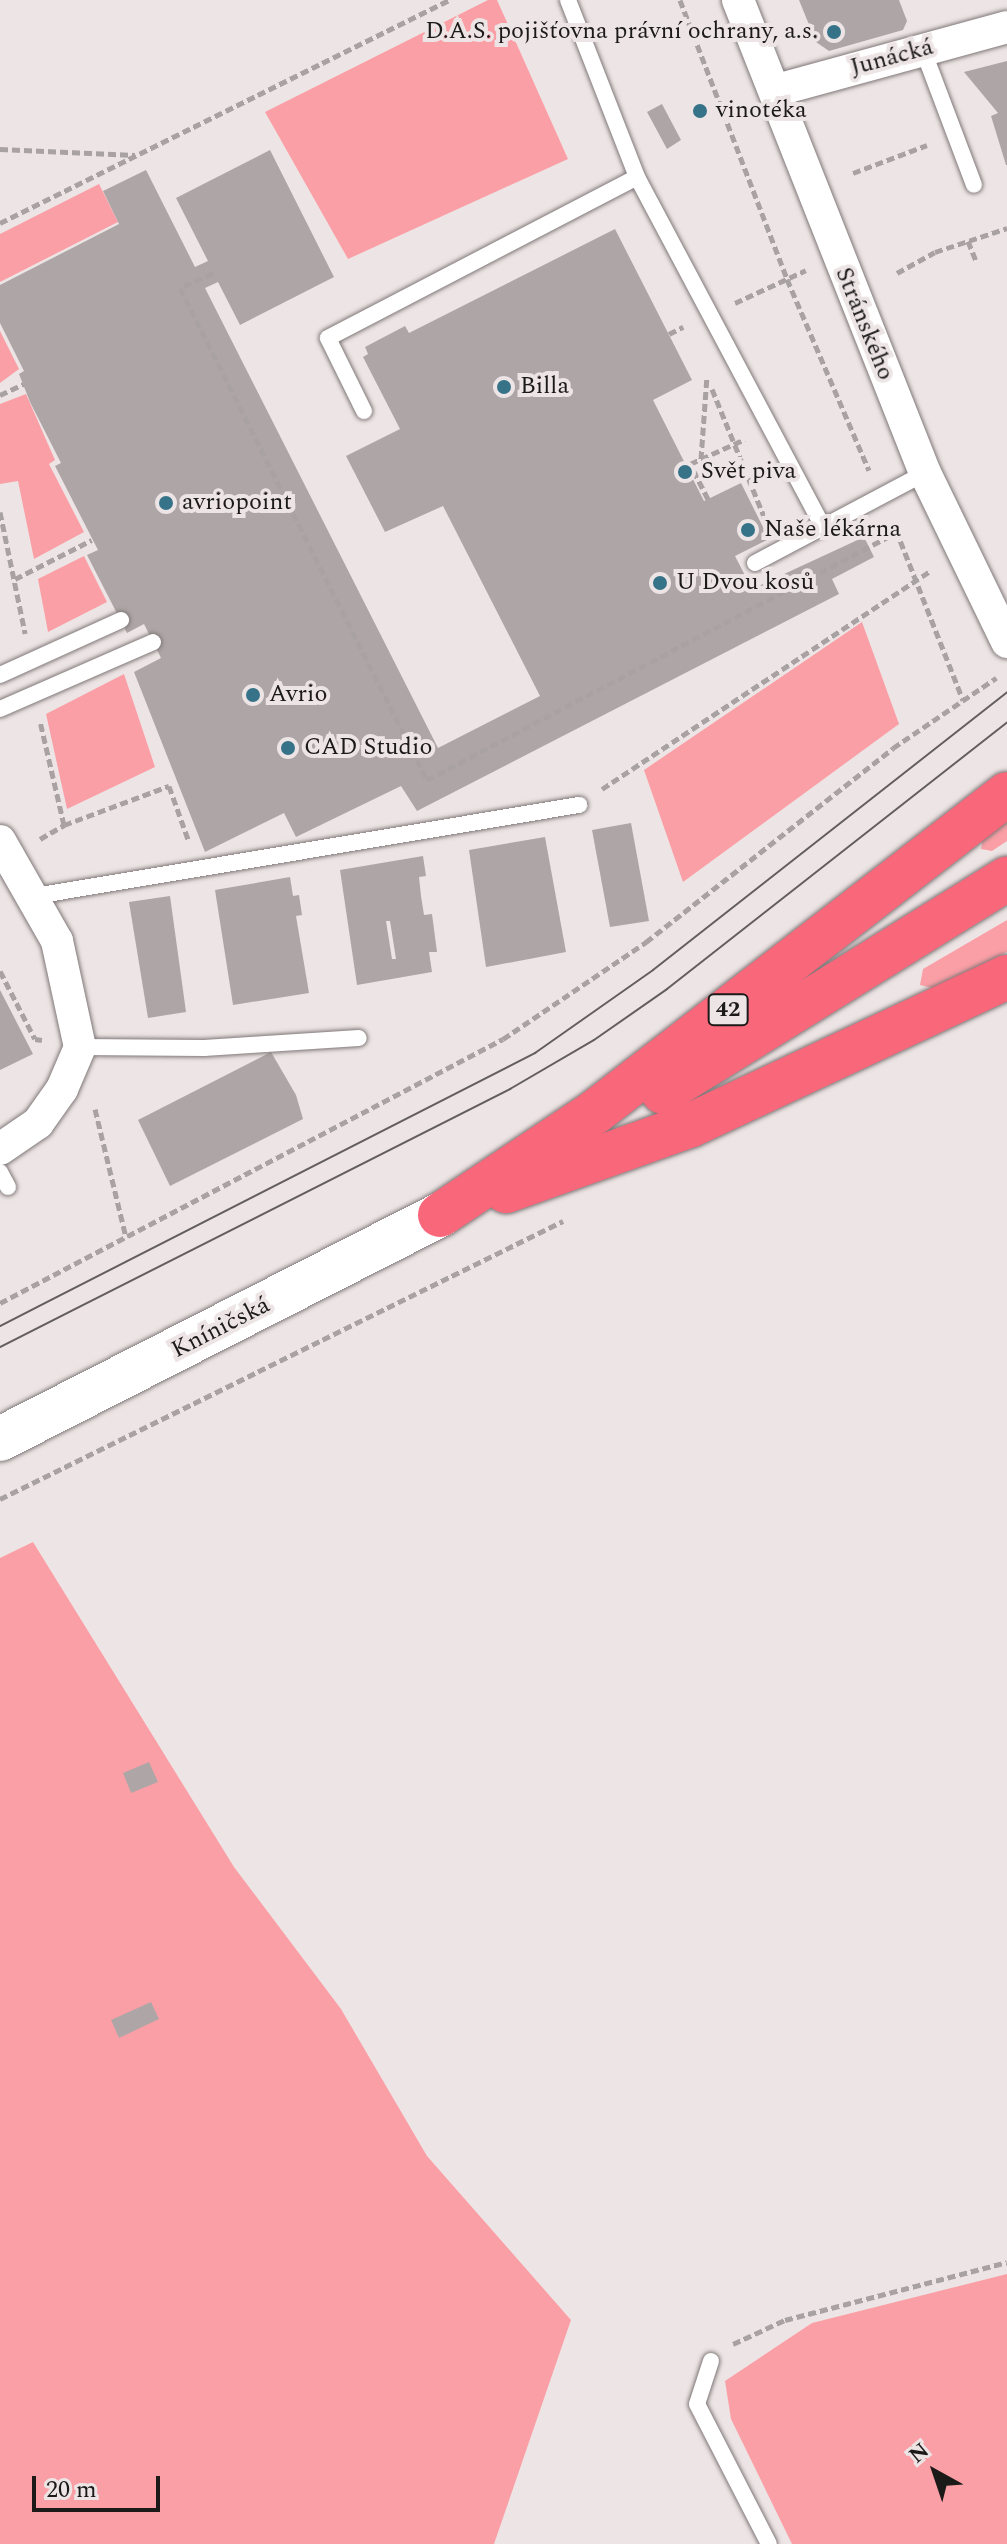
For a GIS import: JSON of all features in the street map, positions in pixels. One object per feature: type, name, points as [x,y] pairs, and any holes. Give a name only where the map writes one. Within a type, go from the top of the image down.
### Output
[{"type":"highway","name":"42","points":[[440,1215],[618,1094],[1007,794]]},
{"type":"highway","name":"42","points":[[440,1215],[631,1112],[1007,879]]},
{"type":"highway","points":[[440,1215],[691,1125],[1007,977]]},
{"type":"main road","name":"Kníničská","points":[[0,1439],[440,1215]]},
{"type":"street","name":"Stránského","points":[[738,0],[777,90],[836,256],[925,473],[1007,642]]},
{"type":"street","name":"Junácká","points":[[777,90],[1007,27]]},
{"type":"street","points":[[0,841],[35,896],[71,989],[80,1047],[62,1089],[38,1123],[0,1149]]},
{"type":"lane","points":[[568,0],[637,177],[707,316],[771,426],[823,527]]},
{"type":"lane","points":[[923,50],[974,185]]},
{"type":"lane","points":[[364,411],[328,338],[637,177]]},
{"type":"lane","points":[[755,563],[925,473]]},
{"type":"lane","points":[[0,675],[121,620]]},
{"type":"lane","points":[[0,709],[153,642]]},
{"type":"lane","points":[[35,896],[579,805]]},
{"type":"lane","points":[[80,1047],[204,1048],[359,1038]]},
{"type":"lane","points":[[711,2361],[697,2404],[769,2544]]},
{"type":"path","points":[[0,223],[449,0]]},
{"type":"path","points":[[680,0],[787,279],[897,532],[963,700]]},
{"type":"path","points":[[853,173],[955,135]]},
{"type":"path","points":[[0,149],[139,155]]},
{"type":"path","points":[[897,273],[968,241],[1007,228]]},
{"type":"path","points":[[968,241],[976,261]]},
{"type":"path","points":[[669,334],[836,256]]},
{"type":"path","points":[[213,273],[180,288],[427,780],[897,532]]},
{"type":"path","points":[[677,313],[690,339]]},
{"type":"path","points":[[701,363],[779,550]]},
{"type":"path","points":[[701,459],[707,376]]},
{"type":"path","points":[[0,395],[24,384]]},
{"type":"path","points":[[708,499],[690,464],[771,426]]},
{"type":"path","points":[[14,579],[92,540]]},
{"type":"path","points":[[579,805],[962,551]]},
{"type":"path","points":[[0,1303],[503,1039],[646,942],[893,748],[1007,671]]},
{"type":"path","points":[[64,825],[169,786],[182,815],[195,869]]},
{"type":"path","points":[[80,1047],[126,1237]]},
{"type":"path","points":[[0,1499],[572,1216]]},
{"type":"path","points":[[711,2361],[744,2335],[785,2320],[1007,2262]]},
{"type":"shaded area","points":[[488,0],[497,0],[568,159],[348,259],[265,112]]},
{"type":"shaded area","points":[[99,184],[118,222],[0,282],[0,234]]},
{"type":"shaded area","points":[[0,331],[19,369],[0,383]]},
{"type":"shaded area","points":[[26,394],[55,460],[49,464],[84,532],[34,559],[18,481],[0,484],[0,404]]},
{"type":"shaded area","points":[[84,556],[107,602],[48,632],[38,579]]},
{"type":"shaded area","points":[[862,622],[899,724],[683,882],[644,770]]},
{"type":"shaded area","points":[[124,674],[155,767],[67,809],[46,714]]},
{"type":"shaded area","points":[[1007,819],[1007,841],[992,851],[981,849],[983,838]]},
{"type":"shaded area","points":[[1007,920],[1007,952],[936,989],[920,985],[923,969]]},
{"type":"shaded area","points":[[33,1542],[234,1867],[341,2009],[427,2156],[571,2320],[494,2544],[0,2544],[0,1558]]},
{"type":"shaded area","points":[[1007,2274],[1007,2544],[792,2544],[731,2419],[725,2381],[812,2323]]},
{"type":"building","points":[[799,0],[899,0],[907,21],[903,30],[829,51],[816,42]]},
{"type":"building","points":[[1007,61],[1006,165],[991,116],[998,113],[964,72]]},
{"type":"building","points":[[662,104],[681,140],[667,149],[647,112]]},
{"type":"building","points":[[270,150],[334,277],[240,325],[218,282],[205,288],[438,748],[540,696],[443,506],[385,532],[346,456],[400,429],[363,357],[368,354],[365,347],[405,326],[409,333],[615,229],[692,380],[653,400],[704,501],[741,483],[769,539],[735,556],[752,589],[864,537],[874,557],[832,579],[839,594],[417,811],[401,786],[296,837],[284,813],[205,852],[134,672],[161,658],[144,624],[127,633],[87,555],[98,550],[55,466],[61,463],[30,402],[19,374],[24,371],[0,323],[0,285],[119,224],[103,191],[146,170],[195,267],[208,261],[176,198]]},
{"type":"building","points":[[631,823],[649,921],[610,927],[592,830]]},
{"type":"building","points":[[545,837],[566,952],[486,967],[469,850]]},
{"type":"building","points":[[423,856],[426,876],[419,877],[421,896],[424,915],[432,914],[437,952],[429,952],[432,972],[357,985],[340,870]],"holes":[[[386,921],[390,921],[396,959],[392,959]]]},
{"type":"building","points":[[290,877],[293,896],[299,895],[302,915],[296,916],[309,993],[233,1005],[215,890]]},
{"type":"building","points":[[170,896],[186,1012],[148,1018],[129,902]]},
{"type":"building","points":[[0,990],[33,1054],[0,1070]]},
{"type":"building","points":[[271,1052],[296,1095],[303,1119],[170,1186],[138,1120]]},
{"type":"building","points":[[149,1762],[158,1782],[131,1793],[123,1773]]},
{"type":"building","points":[[151,2002],[159,2019],[119,2038],[111,2020]]},
{"type":"tram line","points":[[0,1326],[535,1053],[653,970],[1007,692]]},
{"type":"tram line","points":[[0,1347],[510,1089],[594,1040],[667,989],[1007,722]]},
{"type":"place","name":"D.A.S. pojišťovna právní ochrany, a.s.","points":[[834,32]]},
{"type":"place","name":"vinotéka","points":[[700,111]]},
{"type":"place","name":"Billa","points":[[504,387]]},
{"type":"place","name":"Svět piva","points":[[685,472]]},
{"type":"place","name":"avriopoint","points":[[166,503]]},
{"type":"place","name":"Naše lékárna","points":[[748,530]]},
{"type":"place","name":"U Dvou kosů","points":[[660,583]]},
{"type":"place","name":"Avrio","points":[[253,695]]},
{"type":"place","name":"CAD Studio","points":[[288,748]]}]
